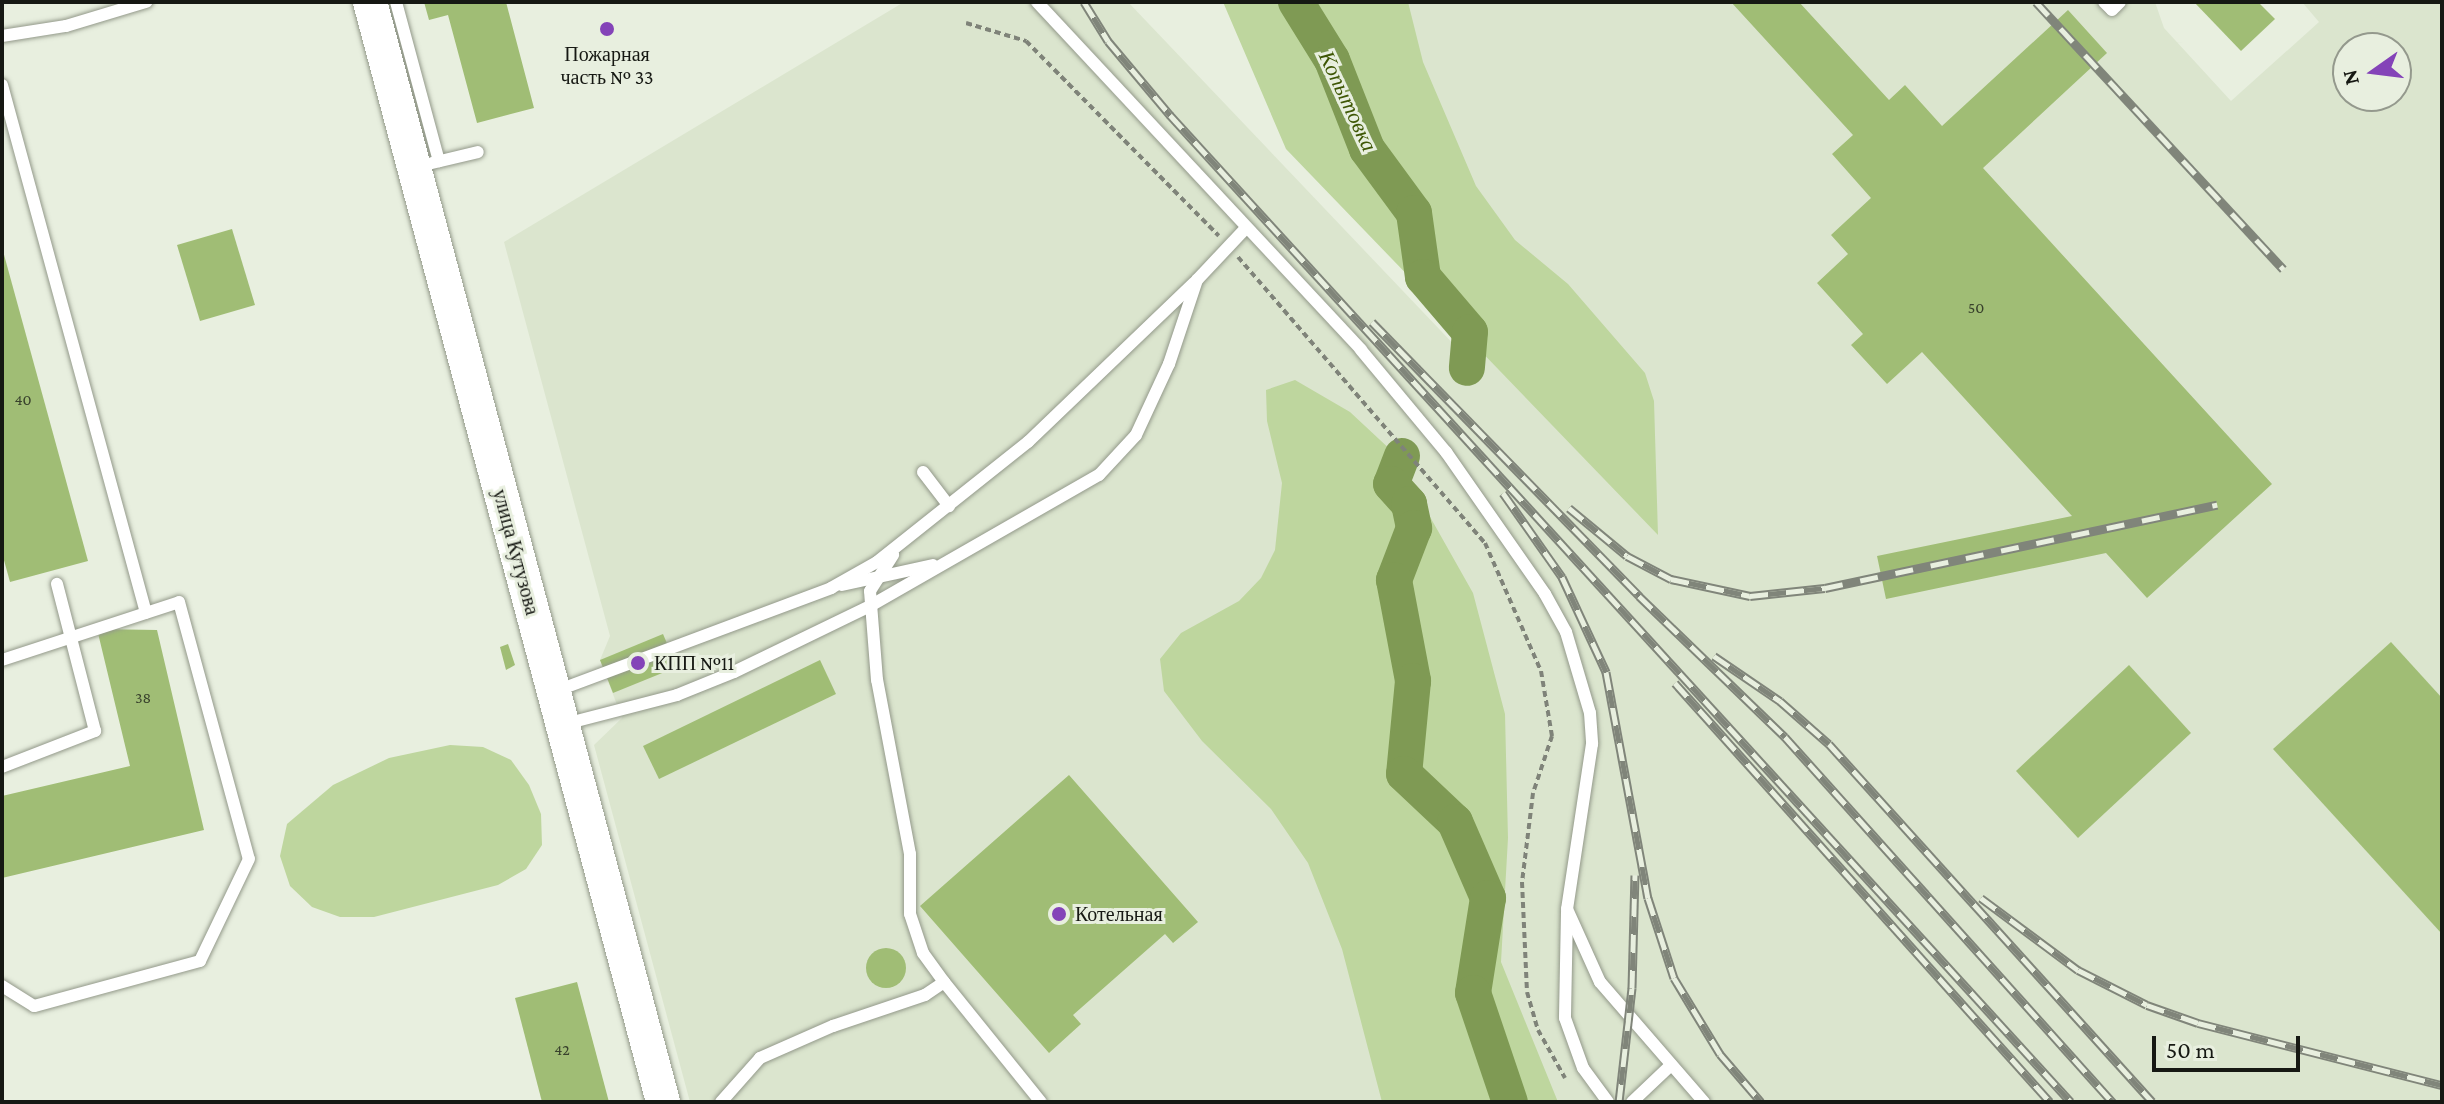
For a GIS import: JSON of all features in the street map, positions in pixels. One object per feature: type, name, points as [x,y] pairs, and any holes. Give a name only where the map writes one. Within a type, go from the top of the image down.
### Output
[{"type":"street","name":"улица Кутузова","points":[[370,2],[426,164],[553,692],[663,1102]]},
{"type":"lane","points":[[2,36],[66,26],[146,2]]},
{"type":"lane","points":[[396,2],[426,164],[478,152]]},
{"type":"lane","points":[[1037,2],[1245,229],[1361,350],[1446,452],[1566,632],[1581,672],[1592,744],[1567,909],[1565,1018],[1583,1068],[1608,1102]]},
{"type":"lane","points":[[2104,2],[2112,10],[2120,2]]},
{"type":"lane","points":[[2,85],[146,613]]},
{"type":"lane","points":[[831,588],[902,542],[1028,442],[1197,280],[1245,229]]},
{"type":"lane","points":[[562,725],[697,687],[870,606],[1092,480],[1125,450],[1169,364],[1197,280]]},
{"type":"lane","points":[[923,472],[949,506]]},
{"type":"lane","points":[[902,542],[877,578],[870,606],[877,680],[910,854],[910,914],[923,953],[1041,1102]]},
{"type":"lane","points":[[553,692],[606,676],[831,588],[945,563]]},
{"type":"lane","points":[[2,767],[95,731],[57,584]]},
{"type":"lane","points":[[2,660],[179,602],[249,859],[200,961],[34,1006],[2,986]]},
{"type":"lane","points":[[1567,909],[1600,982],[1704,1102]]},
{"type":"lane","points":[[721,1102],[760,1058],[833,1026],[925,995],[944,982]]},
{"type":"lane","points":[[1632,1102],[1671,1065]]},
{"type":"path","points":[[966,23],[1026,41],[1228,246],[1485,543],[1541,671],[1552,736],[1533,793],[1522,882],[1527,992],[1538,1030],[1565,1078]]},
{"type":"shaded area","points":[[904,2],[1128,2],[1461,352],[1356,2],[2155,2],[2164,28],[2231,101],[2319,22],[2302,2],[2442,2],[2442,1102],[690,1102],[594,745],[622,718],[600,660],[610,636],[504,242]]},
{"type":"green space","points":[[1223,2],[1408,2],[1423,62],[1476,186],[1515,240],[1568,284],[1645,373],[1654,401],[1658,535],[1286,149]]},
{"type":"green space","points":[[1295,380],[1350,412],[1394,453],[1473,593],[1505,714],[1508,838],[1501,962],[1558,1102],[1382,1102],[1342,949],[1308,863],[1271,809],[1202,741],[1164,691],[1160,659],[1181,633],[1239,601],[1261,578],[1275,550],[1282,483],[1267,421],[1266,390]]},
{"type":"green space","points":[[450,745],[483,747],[511,760],[529,785],[541,814],[542,845],[526,869],[498,885],[374,917],[340,917],[312,907],[290,886],[280,856],[287,824],[333,785],[389,758]]},
{"type":"building","points":[[424,2],[506,2],[534,108],[477,123],[448,15],[429,20]]},
{"type":"building","points":[[1731,2],[1799,2],[1889,100],[1905,85],[1942,126],[2068,10],[2107,53],[1983,168],[2272,484],[2147,598],[2106,553],[1886,599],[1877,556],[2072,516],[1922,352],[1887,384],[1851,345],[1863,334],[1817,283],[1848,254],[1831,235],[1871,198],[1832,154],[1853,135]]},
{"type":"building","points":[[2194,2],[2258,2],[2275,19],[2241,51]]},
{"type":"building","points":[[232,229],[255,305],[200,321],[177,245]]},
{"type":"building","points":[[3,251],[88,561],[10,582],[2,553]]},
{"type":"building","points":[[97,629],[157,630],[204,830],[2,878],[2,796],[130,766]]},
{"type":"building","name":"КПП №11","points":[[663,634],[677,667],[613,693],[600,660]]},
{"type":"building","points":[[2391,642],[2442,698],[2442,934],[2273,749]]},
{"type":"building","points":[[508,644],[515,665],[506,670],[500,647]]},
{"type":"building","points":[[820,660],[836,694],[659,779],[643,746]]},
{"type":"building","points":[[2129,665],[2191,733],[2078,838],[2016,771]]},
{"type":"building","name":"Котельная","points":[[1069,775],[1198,922],[1173,943],[1165,934],[1073,1015],[1081,1024],[1049,1053],[920,906]]},
{"type":"building","points":[[886,948],[900,954],[906,968],[900,982],[886,988],[872,982],[866,968],[872,954]]},
{"type":"building","points":[[577,982],[609,1102],[542,1102],[515,998]]},
{"type":"waterway","name":"Копытовка","points":[[1296,2],[1332,60],[1367,149],[1414,213],[1423,277],[1470,332],[1467,368]]},
{"type":"waterway","name":"Копытовка","points":[[1402,456],[1391,484],[1409,504],[1414,528],[1394,580],[1413,681],[1404,774],[1455,822],[1488,898],[1473,993],[1510,1102]]},
{"type":"railway","points":[[1084,2],[1108,41],[1170,115],[2071,1102]]},
{"type":"railway","points":[[2036,2],[2283,269]]},
{"type":"railway","points":[[1372,322],[1639,596],[1785,737],[2113,1102]]},
{"type":"railway","points":[[1503,493],[1562,577],[1606,672],[1648,898],[1674,978],[1720,1054],[1761,1102]]},
{"type":"railway","points":[[1569,508],[1627,556],[1671,579],[1750,596],[1825,588],[2217,505]]},
{"type":"railway","points":[[1714,656],[1780,701],[1829,744],[2152,1102]]},
{"type":"railway","points":[[1675,683],[2050,1102]]},
{"type":"railway","points":[[1619,1102],[1632,988],[1635,875]]},
{"type":"railway","points":[[1981,898],[2078,970],[2147,1005],[2198,1023],[2442,1085]]},
{"type":"place","name":"Пожарная часть № 33","points":[[607,29]]},
{"type":"place","name":"КПП №11","points":[[638,663]]},
{"type":"place","name":"Котельная","points":[[1059,914]]}]
